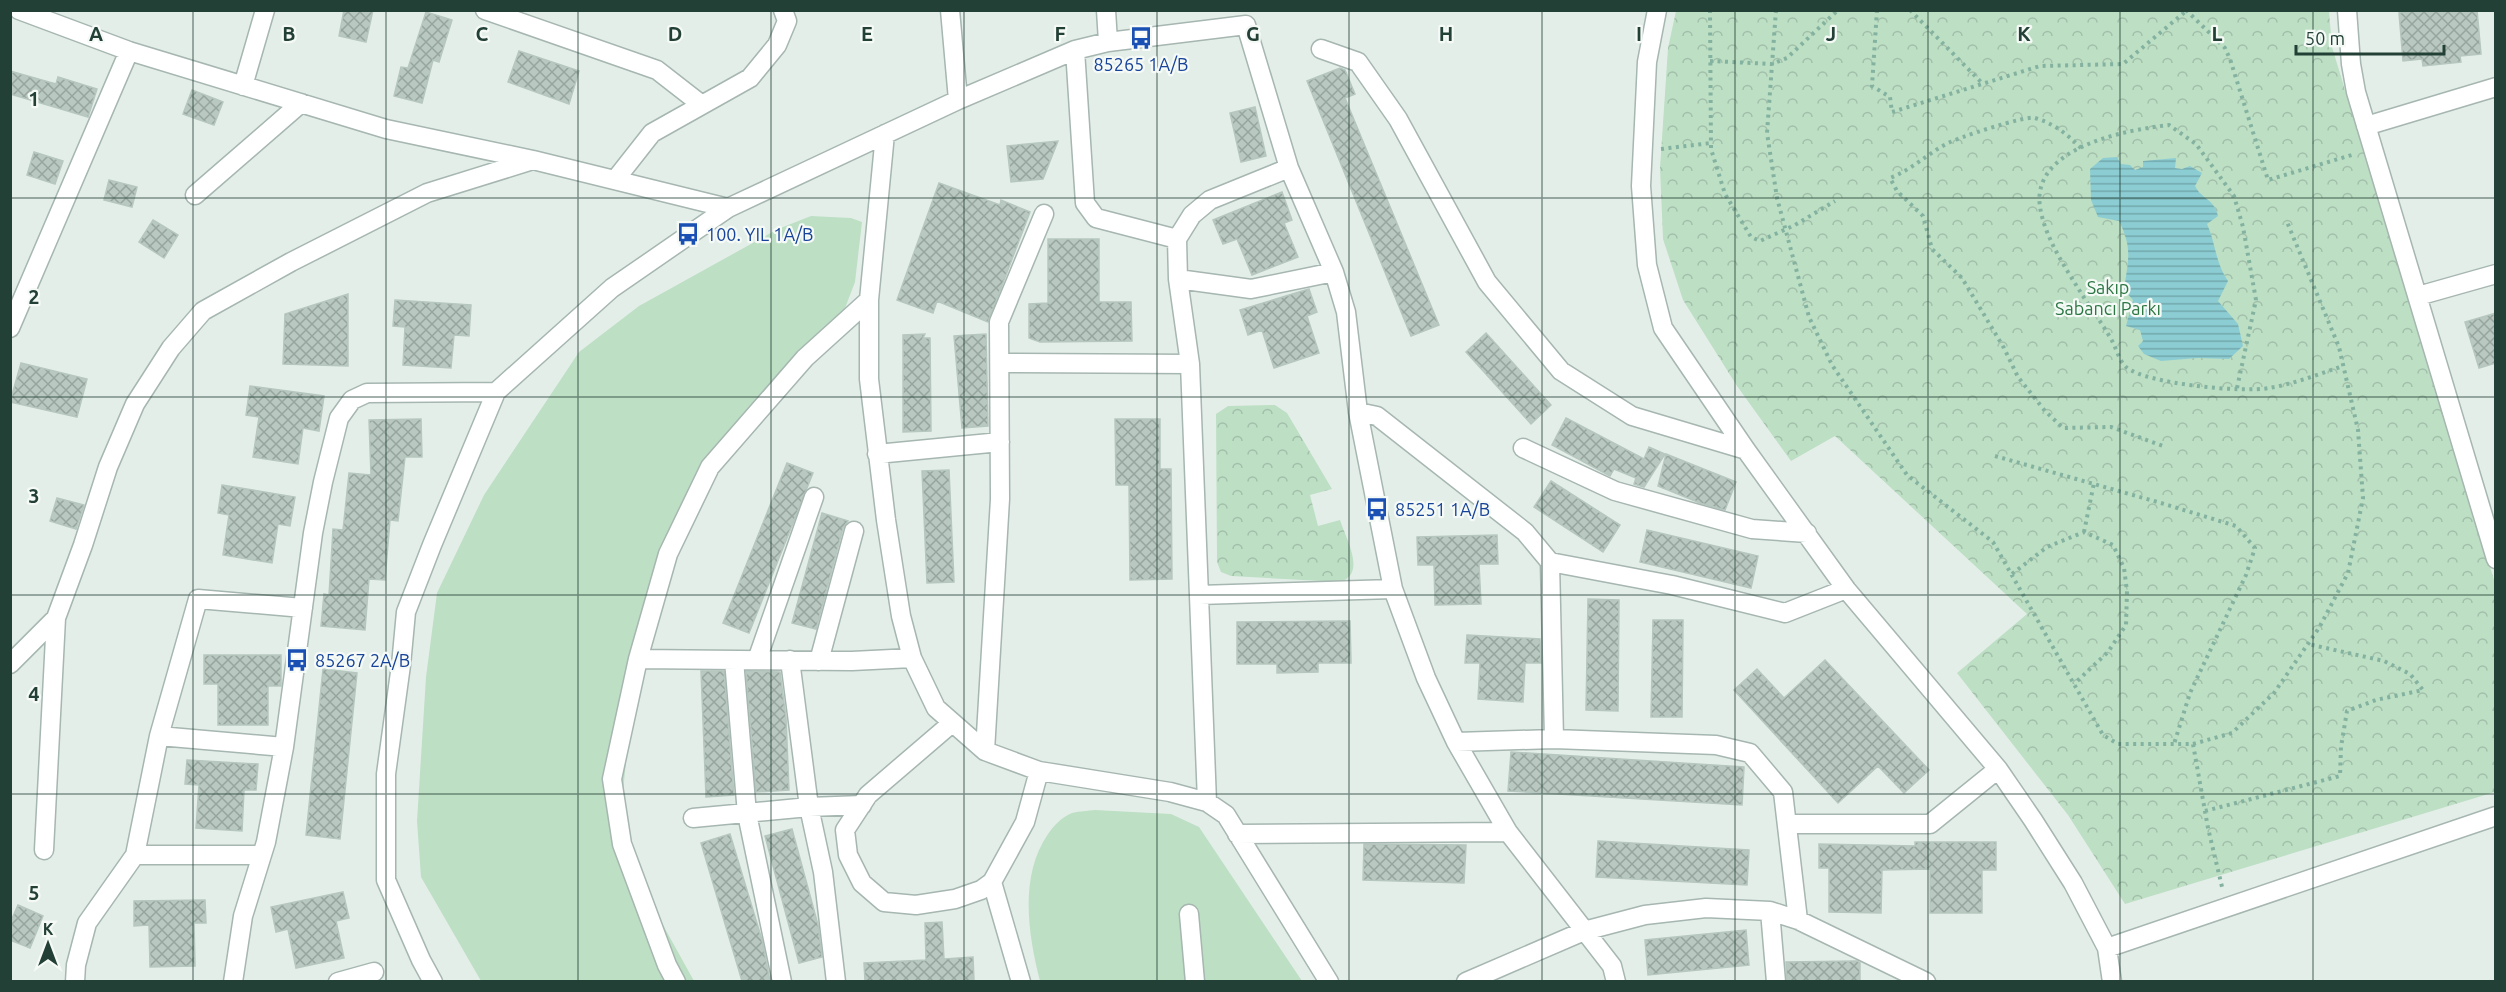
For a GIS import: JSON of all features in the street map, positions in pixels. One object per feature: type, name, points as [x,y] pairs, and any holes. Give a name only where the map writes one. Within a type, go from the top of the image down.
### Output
[{"type":"street","points":[[19,10],[129,51],[386,129],[533,160],[728,208]]},
{"type":"street","points":[[243,86],[265,10]]},
{"type":"street","points":[[485,10],[657,70],[702,105]]},
{"type":"street","points":[[615,180],[652,133],[750,78],[777,45],[787,21],[783,10]]},
{"type":"street","points":[[950,10],[958,100]]},
{"type":"street","points":[[1106,10],[1108,42]]},
{"type":"street","points":[[1657,10],[1647,62],[1641,186],[1647,265],[1663,328],[1746,450],[1846,590],[1998,769],[2073,883],[2107,948],[2112,981]]},
{"type":"street","points":[[2347,10],[2351,64],[2366,126],[2496,559]]},
{"type":"street","points":[[433,981],[421,960],[386,880],[386,774],[406,612],[496,392],[612,288],[728,208],[958,100],[1076,50],[1108,42],[1245,18],[1289,168],[1334,272],[1347,312],[1358,412],[1393,589],[1426,678],[1456,741],[1508,832],[1612,966],[1616,981]]},
{"type":"street","points":[[1321,49],[1358,62],[1398,119],[1487,282],[1561,371],[1632,416],[1746,450]]},
{"type":"street","points":[[1076,50],[1085,203],[1096,218],[1177,239]]},
{"type":"street","points":[[10,328],[129,51]]},
{"type":"street","points":[[2366,126],[2496,87]]},
{"type":"street","points":[[195,195],[301,103]]},
{"type":"street","points":[[885,134],[868,300],[868,379],[901,616],[912,658],[936,708],[985,751],[1039,771],[1170,792],[1207,802],[1226,815],[1329,981]]},
{"type":"street","points":[[44,850],[56,618],[108,467],[135,404],[171,348],[203,311],[291,262],[427,194],[533,160]]},
{"type":"street","points":[[1207,802],[1190,364],[1178,279],[1177,239],[1192,215],[1210,200],[1289,168]]},
{"type":"street","points":[[985,751],[1000,499],[999,322],[1044,214]]},
{"type":"street","points":[[1178,279],[1251,289],[1334,272]]},
{"type":"street","points":[[2418,296],[2496,274]]},
{"type":"street","points":[[676,981],[667,965],[622,844],[612,778],[638,659],[668,554],[710,468],[805,358],[868,300]]},
{"type":"street","points":[[1000,363],[1190,364]]},
{"type":"street","points":[[240,981],[233,981],[243,916],[262,855],[284,747],[323,482],[339,418],[352,400],[368,393],[496,392]]},
{"type":"street","points":[[1358,412],[1377,416],[1525,532],[1550,562],[1554,739]]},
{"type":"street","points":[[877,454],[1000,442]]},
{"type":"street","points":[[1523,448],[1615,491],[1752,529],[1807,533]]},
{"type":"street","points":[[757,660],[814,497]]},
{"type":"street","points":[[819,661],[854,531]]},
{"type":"street","points":[[1550,562],[1672,585],[1785,613],[1846,590]]},
{"type":"street","points":[[1199,595],[1393,589]]},
{"type":"street","points":[[75,981],[76,965],[87,923],[135,855],[159,736],[198,599],[303,608]]},
{"type":"street","points":[[10,664],[56,618]]},
{"type":"street","points":[[638,659],[819,661],[912,658]]},
{"type":"street","points":[[734,660],[747,814],[782,981]]},
{"type":"street","points":[[790,660],[809,807],[823,872],[836,981]]},
{"type":"street","points":[[952,723],[868,795],[845,830],[848,855],[862,883],[884,902],[916,905],[955,899],[981,890],[992,882],[1025,822],[1039,771]]},
{"type":"street","points":[[159,736],[284,747]]},
{"type":"street","points":[[1456,741],[1554,739],[1716,746],[1750,753],[1783,792],[1798,920]]},
{"type":"street","points":[[1788,824],[1930,824],[1998,769]]},
{"type":"street","points":[[693,818],[809,807],[862,805]]},
{"type":"street","points":[[2107,948],[2496,816]]},
{"type":"street","points":[[1237,834],[1508,832]]},
{"type":"street","points":[[135,855],[262,855]]},
{"type":"street","points":[[992,882],[1021,981]]},
{"type":"street","points":[[1466,981],[1584,931],[1645,915],[1706,908],[1770,911],[1798,920],[1926,981]]},
{"type":"street","points":[[1770,911],[1776,981]]},
{"type":"street","points":[[1189,914],[1196,981]]},
{"type":"street","points":[[338,981],[374,972]]},
{"type":"path","points":[[1710,10],[1711,142],[1725,194],[1750,237],[1760,241],[1835,201]]},
{"type":"path","points":[[1776,10],[1767,133],[1785,229],[1809,317],[1832,365],[1907,475],[1993,542],[2103,735],[2118,744],[2193,744],[2232,733],[2274,693],[2308,644],[2348,573],[2363,498],[2358,430],[2339,347],[2286,222]]},
{"type":"path","points":[[1710,61],[1772,64],[1787,58],[1838,10]]},
{"type":"path","points":[[1877,10],[1872,86],[1890,97],[1892,112],[2040,66],[2123,64],[2186,11],[2227,53],[2268,180],[2373,149]]},
{"type":"path","points":[[1910,10],[1982,83]]},
{"type":"path","points":[[2081,147],[2064,131],[2032,116],[1973,133],[1946,144],[1907,171],[1890,178],[1896,191],[1923,216],[1932,249],[1962,278],[2004,348],[2018,377],[2045,411],[2063,428],[2111,427],[2163,446]]},
{"type":"path","points":[[2238,388],[2256,300],[2249,256],[2234,196],[2196,144],[2169,125],[2095,140],[2058,160],[2044,180],[2040,205],[2046,230],[2126,367],[2157,381],[2238,388],[2267,389],[2343,366]]},
{"type":"path","points":[[1641,152],[1711,142]]},
{"type":"path","points":[[1995,456],[2236,526],[2255,548],[2246,575],[2190,693],[2174,744]]},
{"type":"path","points":[[2084,532],[2094,483]]},
{"type":"path","points":[[2012,574],[2047,547],[2084,532],[2113,544],[2124,568],[2127,591],[2126,624],[2108,652],[2074,684]]},
{"type":"path","points":[[2205,811],[2340,776],[2341,747],[2347,711],[2376,700],[2423,690],[2410,674],[2384,661],[2308,644]]},
{"type":"path","points":[[2193,744],[2205,811],[2227,906]]},
{"type":"green space","name":"Sakıp Sabancı Parkı","points":[[1676,11],[2329,11],[2332,47],[2495,583],[2495,792],[2125,904],[2068,815],[1957,673],[2027,614],[1835,436],[1791,461],[1737,386],[1683,300],[1663,239],[1660,168],[1668,48]]},
{"type":"green space","points":[[811,216],[851,218],[862,222],[855,282],[842,316],[814,360],[687,508],[658,604],[628,741],[623,792],[628,834],[653,907],[694,981],[481,981],[421,877],[417,821],[426,677],[437,593],[484,495],[579,352],[639,306],[778,229]]},
{"type":"green space","points":[[1275,405],[1287,413],[1332,489],[1310,495],[1318,526],[1340,520],[1350,546],[1352,572],[1348,578],[1340,582],[1231,576],[1221,572],[1217,562],[1216,414],[1228,406]]},
{"type":"green space","points":[[1095,810],[1171,814],[1199,827],[1302,981],[1040,981],[1030,925],[1030,887],[1033,868],[1039,850],[1058,822],[1072,813]]},
{"type":"water","points":[[2117,157],[2121,164],[2130,165],[2135,170],[2143,167],[2143,161],[2176,158],[2175,168],[2182,169],[2190,166],[2202,173],[2195,186],[2216,210],[2218,216],[2207,224],[2220,267],[2228,281],[2218,301],[2238,324],[2243,346],[2229,359],[2198,358],[2161,361],[2144,354],[2138,346],[2143,341],[2140,330],[2126,326],[2133,300],[2124,290],[2128,262],[2126,239],[2119,221],[2098,217],[2091,200],[2090,169],[2103,158]]},
{"type":"building","points":[[344,10],[373,10],[366,42],[339,36]]},
{"type":"building","points":[[2417,10],[2477,10],[2481,54],[2460,56],[2461,62],[2423,66],[2422,59],[2403,61],[2399,13]]},
{"type":"building","points":[[426,12],[452,20],[439,62],[433,60],[422,103],[394,96],[401,67],[408,68]]},
{"type":"building","points":[[519,51],[579,71],[569,104],[508,82]]},
{"type":"building","points":[[1340,68],[1345,70],[1355,94],[1345,98],[1439,325],[1411,336],[1307,81]]},
{"type":"building","points":[[10,71],[56,84],[58,77],[97,89],[88,117],[10,94]]},
{"type":"building","points":[[192,90],[223,102],[214,125],[183,114]]},
{"type":"building","points":[[1255,107],[1266,156],[1241,162],[1230,113]]},
{"type":"building","points":[[1058,141],[1043,179],[1011,182],[1007,146]]},
{"type":"building","points":[[34,152],[63,161],[55,184],[27,175]]},
{"type":"building","points":[[109,180],[137,187],[132,207],[104,200]]},
{"type":"building","points":[[939,183],[1000,205],[1001,200],[1030,212],[988,322],[937,301],[933,313],[897,300]]},
{"type":"building","points":[[1282,192],[1292,220],[1284,223],[1298,257],[1252,275],[1237,239],[1223,244],[1213,220]]},
{"type":"building","points":[[153,220],[178,235],[164,258],[139,242]]},
{"type":"building","points":[[1048,239],[1099,239],[1099,302],[1131,302],[1132,341],[1040,342],[1029,338],[1029,304],[1048,303]]},
{"type":"building","points":[[1309,289],[1317,312],[1307,316],[1319,353],[1274,368],[1262,330],[1248,335],[1240,310]]},
{"type":"building","points":[[348,294],[348,366],[283,364],[285,314]]},
{"type":"building","points":[[395,300],[471,305],[469,336],[454,335],[451,368],[403,365],[405,327],[393,326]]},
{"type":"building","points":[[2496,313],[2496,363],[2479,368],[2465,322]]},
{"type":"building","points":[[1486,333],[1551,405],[1531,424],[1466,352]]},
{"type":"building","points":[[925,334],[923,338],[930,338],[931,431],[903,432],[903,335]]},
{"type":"building","points":[[986,334],[988,426],[962,428],[954,336]]},
{"type":"building","points":[[21,363],[87,379],[77,417],[10,402]]},
{"type":"building","points":[[250,386],[324,396],[319,431],[303,428],[298,464],[253,457],[259,417],[246,415]]},
{"type":"building","points":[[1566,418],[1644,459],[1649,447],[1665,454],[1644,487],[1634,484],[1636,478],[1614,469],[1610,476],[1552,445]]},
{"type":"building","points":[[421,419],[422,457],[405,457],[398,521],[390,520],[385,580],[369,579],[365,630],[321,626],[324,594],[329,595],[333,529],[343,530],[349,473],[371,475],[369,420]]},
{"type":"building","points":[[1115,419],[1160,419],[1160,469],[1171,469],[1172,579],[1130,580],[1129,485],[1116,485]]},
{"type":"building","points":[[1666,454],[1736,482],[1725,510],[1700,503],[1658,486]]},
{"type":"building","points":[[787,463],[813,473],[749,633],[723,623]]},
{"type":"building","points":[[949,470],[954,582],[927,583],[922,471]]},
{"type":"building","points":[[1551,481],[1620,525],[1603,552],[1534,507]]},
{"type":"building","points":[[222,485],[295,497],[290,526],[278,524],[272,563],[223,555],[229,515],[218,513]]},
{"type":"building","points":[[57,498],[84,505],[76,529],[50,521]]},
{"type":"building","points":[[822,513],[848,521],[843,528],[816,629],[792,623]]},
{"type":"building","points":[[1647,530],[1758,556],[1751,588],[1640,562]]},
{"type":"building","points":[[1497,535],[1498,564],[1479,564],[1481,604],[1435,605],[1434,565],[1418,565],[1417,537]]},
{"type":"building","points":[[1588,599],[1619,600],[1618,711],[1586,710]]},
{"type":"building","points":[[1653,620],[1683,620],[1682,717],[1651,717]]},
{"type":"building","points":[[1350,621],[1351,663],[1318,663],[1318,672],[1277,673],[1277,664],[1237,664],[1237,622]]},
{"type":"building","points":[[1467,635],[1540,639],[1541,663],[1525,663],[1523,702],[1478,699],[1480,663],[1465,663]]},
{"type":"building","points":[[204,655],[281,655],[281,686],[268,686],[268,725],[218,725],[218,684],[204,684]]},
{"type":"building","points":[[1825,660],[1929,770],[1904,793],[1878,766],[1838,803],[1734,690],[1757,669],[1784,698]]},
{"type":"building","points":[[323,669],[357,673],[340,839],[306,835]]},
{"type":"building","points":[[701,671],[724,671],[734,795],[706,797]]},
{"type":"building","points":[[746,671],[780,672],[786,718],[789,790],[756,792]]},
{"type":"building","points":[[1511,752],[1744,767],[1742,805],[1508,791]]},
{"type":"building","points":[[187,760],[258,764],[256,790],[244,790],[242,831],[196,828],[199,785],[185,784]]},
{"type":"building","points":[[792,829],[818,925],[822,957],[799,963],[765,836]]},
{"type":"building","points":[[730,834],[762,940],[770,981],[742,981],[701,843]]},
{"type":"building","points":[[1598,841],[1749,850],[1747,885],[1596,877]]},
{"type":"building","points":[[1915,842],[1996,842],[1996,870],[1982,870],[1982,913],[1930,913],[1930,869],[1882,870],[1881,913],[1829,912],[1829,868],[1819,868],[1819,844],[1915,846]]},
{"type":"building","points":[[1364,844],[1466,845],[1464,883],[1363,880]]},
{"type":"building","points":[[343,892],[349,918],[336,921],[344,958],[296,968],[288,929],[276,932],[271,907]]},
{"type":"building","points":[[205,900],[206,923],[194,923],[195,966],[150,967],[149,925],[134,926],[134,901]]},
{"type":"building","points":[[18,905],[43,916],[30,948],[10,940],[10,923]]},
{"type":"building","points":[[942,922],[944,959],[973,957],[974,981],[865,981],[864,963],[926,960],[925,923]]},
{"type":"building","points":[[1746,930],[1749,965],[1648,975],[1645,940]]},
{"type":"building","points":[[1857,961],[1860,963],[1860,981],[1787,981],[1786,962]]},
{"type":"place","name":"85265 1A/B","points":[[1141,38]]},
{"type":"place","name":"100. YIL 1A/B","points":[[688,234]]},
{"type":"place","name":"85251 1A/B","points":[[1377,509]]},
{"type":"place","name":"85267 2A/B","points":[[297,660]]}]
